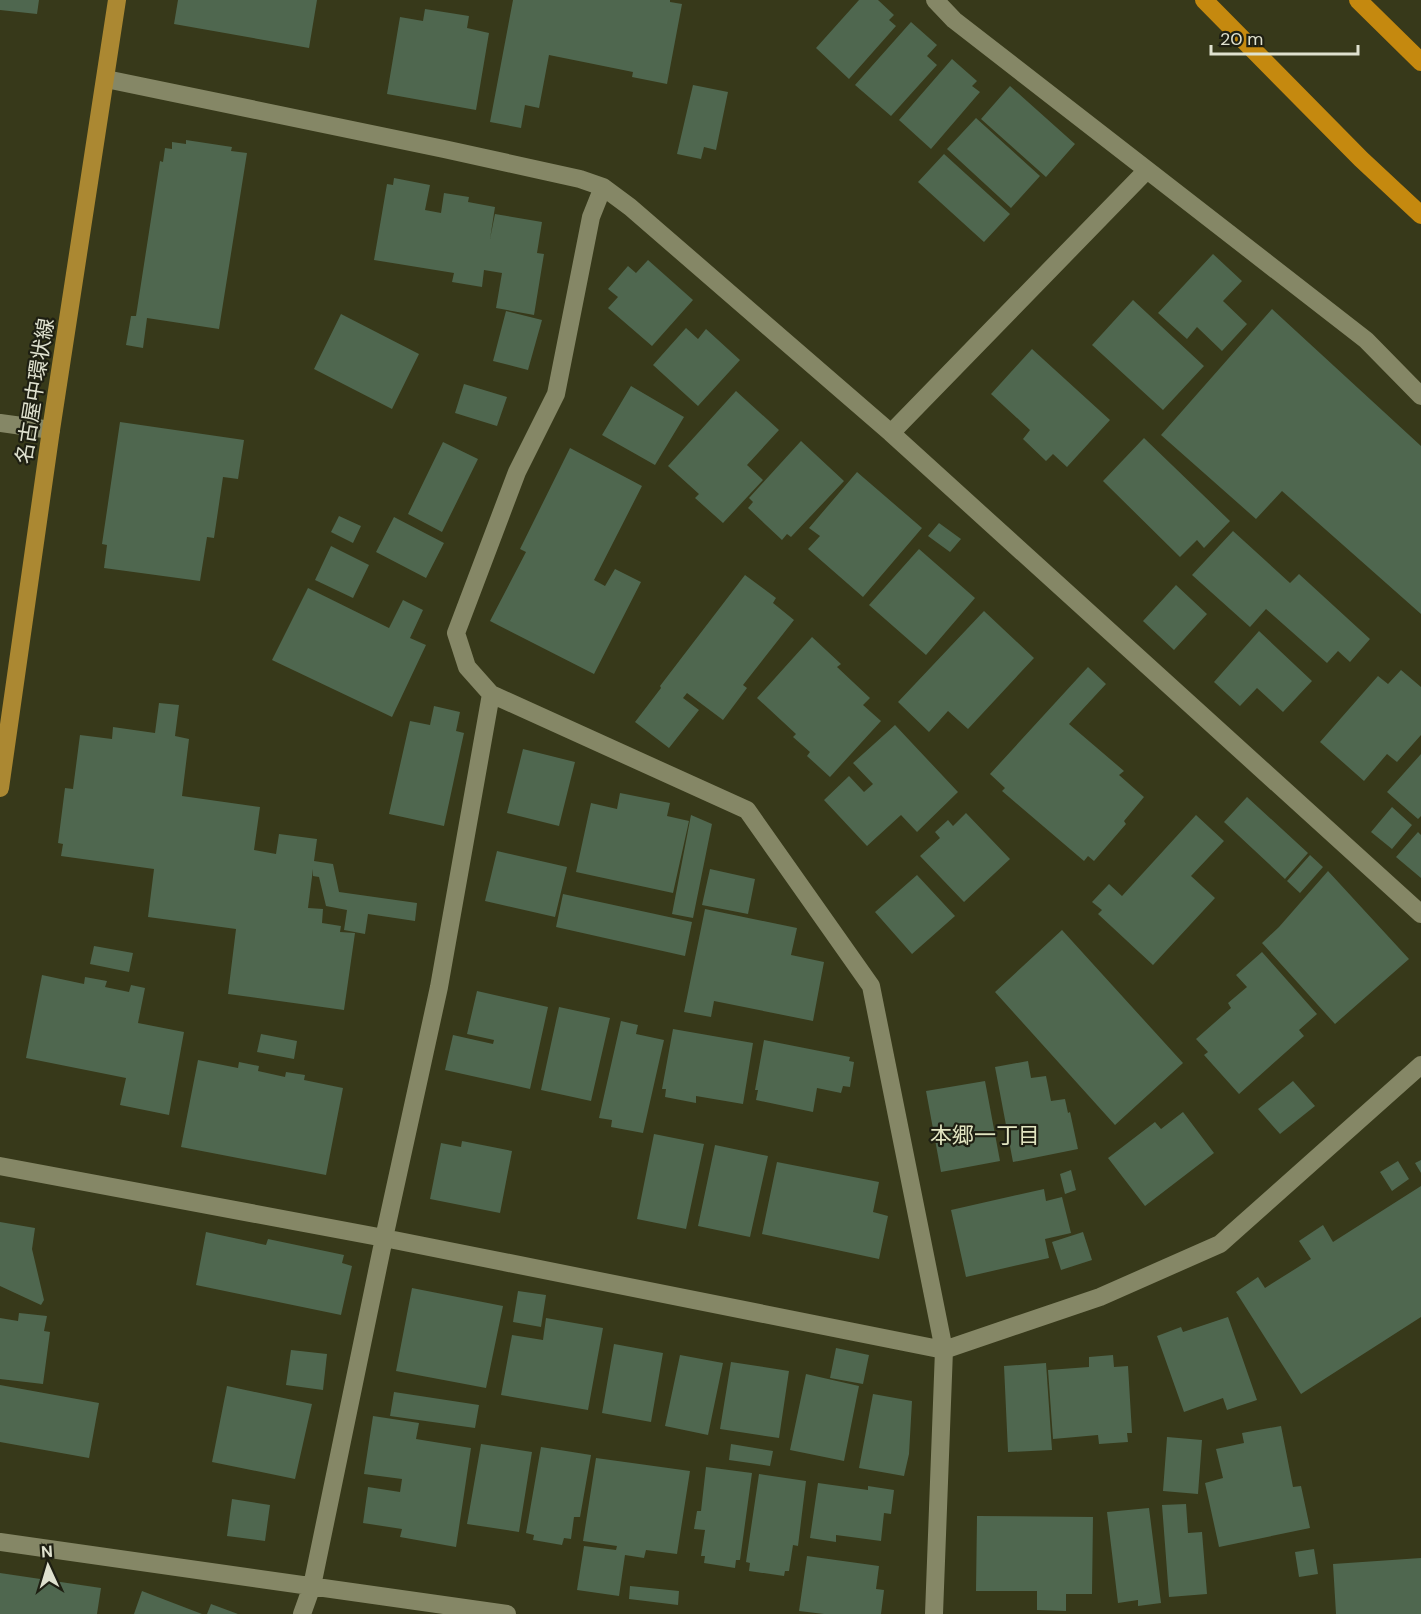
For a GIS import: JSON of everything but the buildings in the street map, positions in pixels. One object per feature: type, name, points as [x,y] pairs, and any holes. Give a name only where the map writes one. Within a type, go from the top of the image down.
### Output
[{"type":"highway","points":[[1204,0],[1361,159],[1421,215]]},
{"type":"highway","points":[[1358,0],[1421,62]]},
{"type":"main road","name":"名古屋中環状線","points":[[0,788],[51,430],[117,0]]},
{"type":"street","points":[[935,0],[954,20],[1366,340],[1421,396]]},
{"type":"street","points":[[106,79],[444,148],[580,179],[603,187],[630,207],[891,433],[1421,914]]},
{"type":"street","points":[[891,433],[1147,170]]},
{"type":"street","points":[[603,187],[591,217],[556,394],[517,472],[456,633],[467,667],[491,694],[747,810],[871,986],[944,1350],[934,1614]]},
{"type":"street","points":[[0,423],[51,430]]},
{"type":"street","points":[[302,1614],[312,1586],[439,987],[491,694]]},
{"type":"street","points":[[0,1166],[384,1238],[944,1350],[1100,1297],[1220,1244],[1421,1065]]},
{"type":"street","points":[[0,1542],[507,1614]]},
{"type":"district","name":"本郷一丁目","points":[[985,1135]]}]
